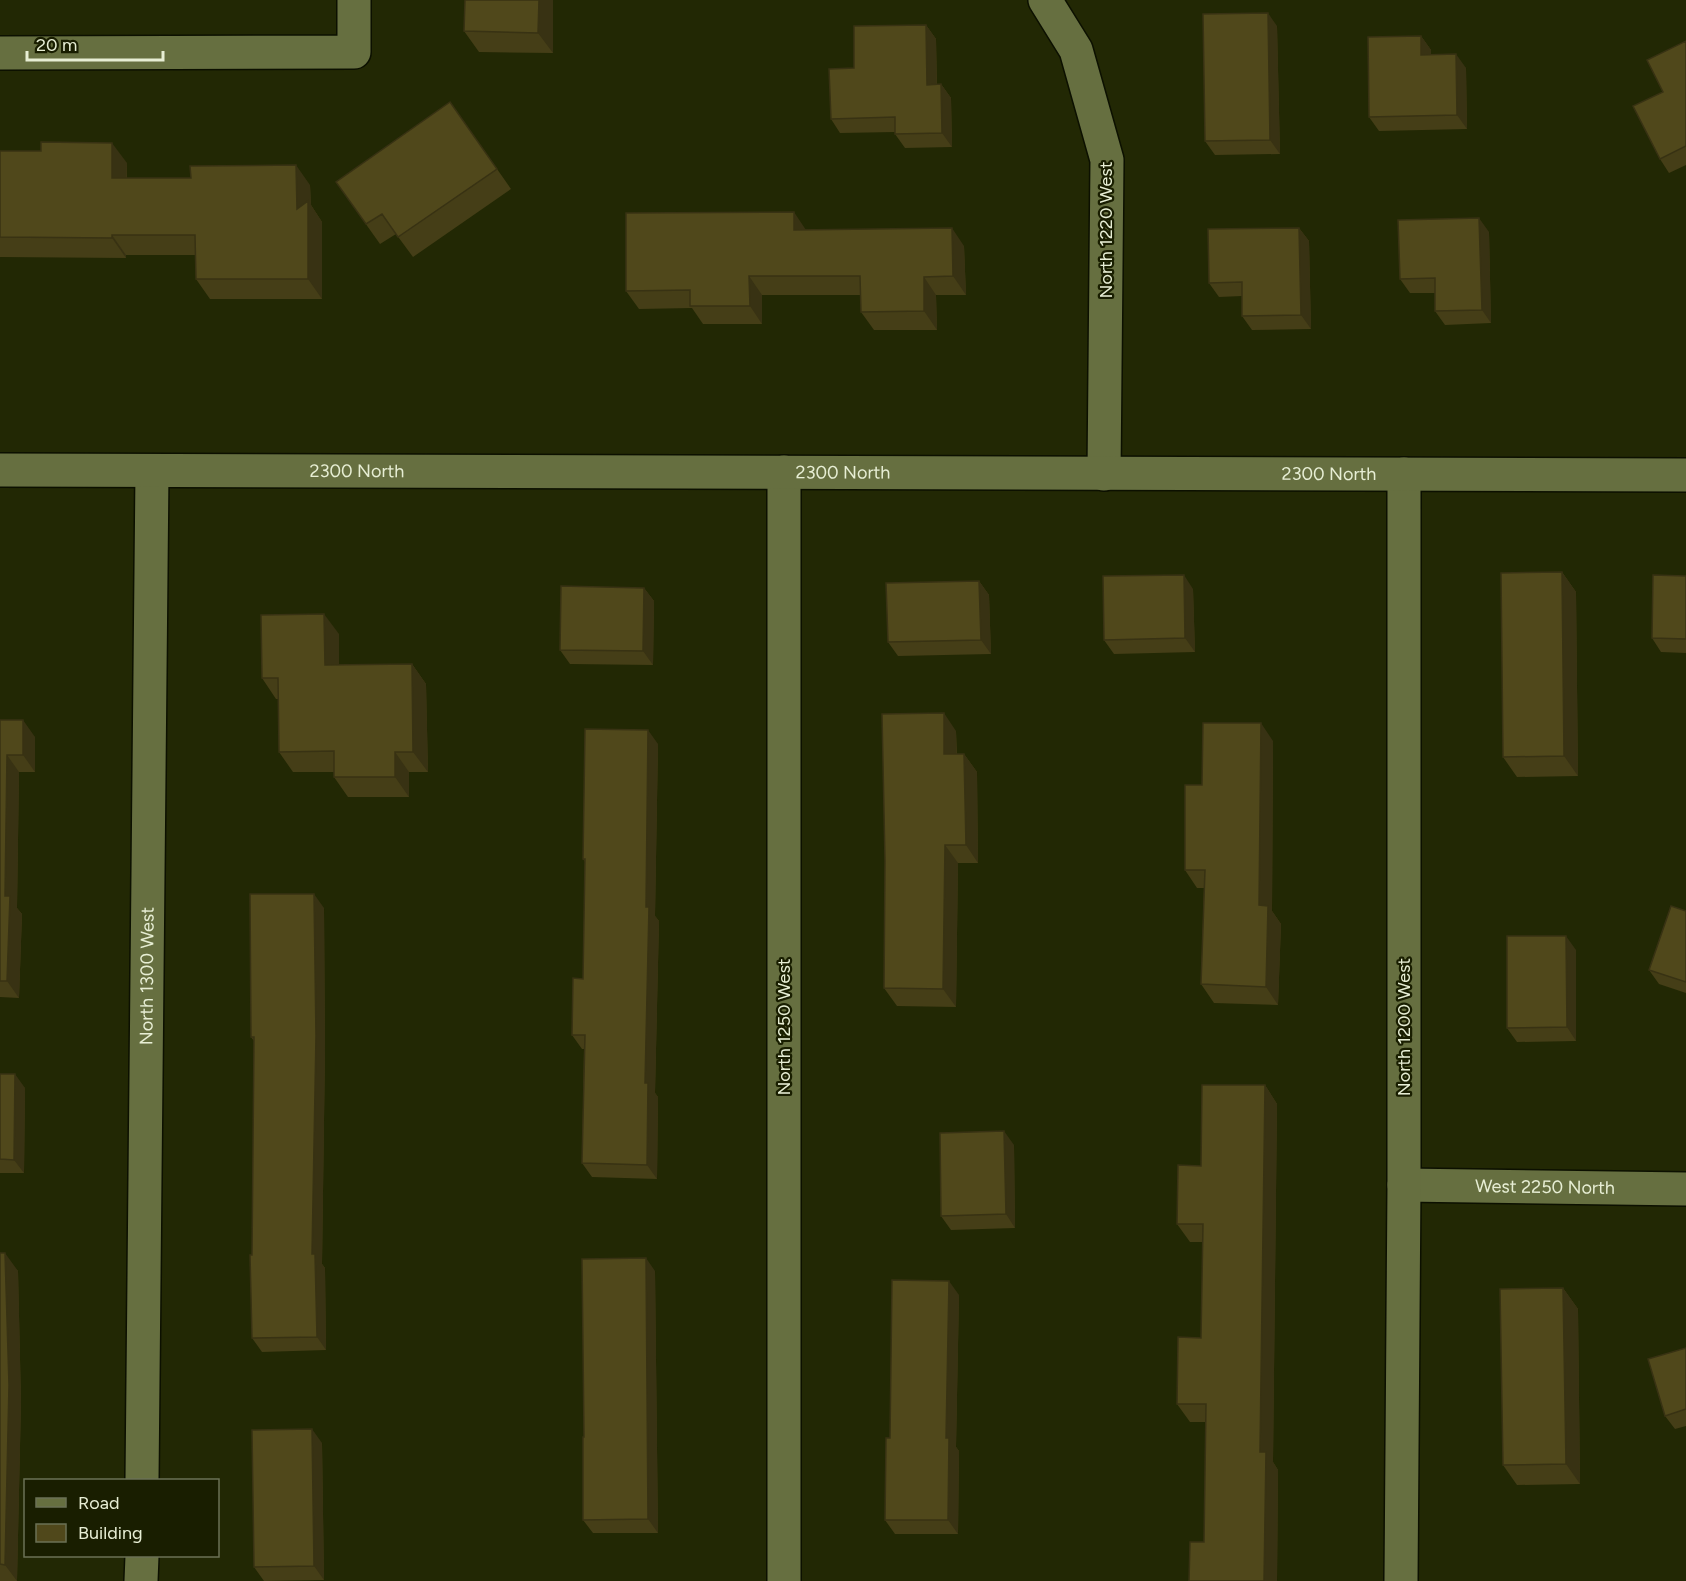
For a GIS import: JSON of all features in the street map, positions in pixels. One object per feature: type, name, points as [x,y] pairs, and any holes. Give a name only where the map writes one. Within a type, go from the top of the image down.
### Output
[{"type":"street","points":[[0,53],[354,52],[354,0]]},
{"type":"street","name":"North 1220 West","points":[[1045,0],[1076,50],[1107,160],[1104,474]]},
{"type":"street","name":"2300 North","points":[[0,470],[1686,475]]},
{"type":"street","name":"North 1300 West","points":[[142,1479],[153,471]]},
{"type":"street","name":"North 1250 West","points":[[784,472],[784,1581]]},
{"type":"street","name":"North 1200 West","points":[[1401,1581],[1404,1185],[1404,474]]},
{"type":"street","name":"West 2250 North","points":[[1404,1185],[1686,1189]]},
{"type":"street","points":[[141,1581],[142,1557]]},
{"type":"building","points":[[465,0],[539,0],[538,33],[464,31]]},
{"type":"building","points":[[1268,13],[1270,140],[1205,141],[1203,14]]},
{"type":"building","points":[[926,25],[927,85],[941,84],[942,133],[895,134],[895,117],[831,119],[829,69],[854,68],[854,26]]},
{"type":"building","points":[[1421,36],[1421,55],[1456,54],[1457,115],[1369,117],[1368,37]]},
{"type":"building","points":[[1686,41],[1686,146],[1660,159],[1633,106],[1663,92],[1647,60]]},
{"type":"building","points":[[450,102],[497,169],[398,237],[382,214],[366,224],[336,182]]},
{"type":"building","points":[[41,142],[112,143],[112,178],[191,178],[190,166],[296,165],[297,209],[308,201],[308,279],[196,279],[195,235],[112,235],[112,238],[0,237],[0,151],[41,151]]},
{"type":"building","points":[[794,212],[794,230],[952,228],[953,276],[924,277],[924,311],[861,312],[860,276],[749,276],[750,306],[690,306],[690,290],[626,291],[626,213]]},
{"type":"building","points":[[1479,218],[1482,310],[1435,311],[1435,278],[1400,279],[1398,220]]},
{"type":"building","points":[[1299,228],[1301,315],[1242,316],[1242,282],[1209,283],[1208,229]]},
{"type":"building","points":[[1562,572],[1564,756],[1503,757],[1501,573]]},
{"type":"building","points":[[1184,575],[1185,638],[1104,640],[1103,576]]},
{"type":"building","points":[[1653,575],[1686,576],[1686,639],[1652,638]]},
{"type":"building","points":[[979,581],[981,640],[888,642],[886,583]]},
{"type":"building","points":[[561,586],[644,588],[643,651],[560,650]]},
{"type":"building","points":[[324,614],[325,665],[412,664],[413,752],[395,752],[395,777],[334,777],[334,751],[279,752],[278,678],[262,678],[261,615]]},
{"type":"building","points":[[944,713],[944,754],[964,754],[966,845],[945,845],[943,989],[884,988],[885,861],[882,714]]},
{"type":"building","points":[[0,720],[23,720],[23,755],[7,755],[5,896],[10,896],[7,981],[0,981]]},
{"type":"building","points":[[1203,723],[1261,723],[1259,905],[1268,906],[1266,987],[1201,984],[1205,870],[1185,870],[1185,785],[1202,785]]},
{"type":"building","points":[[585,729],[648,730],[646,907],[649,907],[645,1083],[648,1083],[647,1165],[582,1163],[585,1035],[572,1035],[573,978],[583,979]]},
{"type":"building","points":[[250,894],[314,894],[316,1036],[312,1254],[315,1254],[317,1337],[252,1338],[250,1255],[252,1255],[254,1037],[251,1037]]},
{"type":"building","points":[[1671,906],[1686,911],[1686,982],[1649,970]]},
{"type":"building","points":[[1507,936],[1566,936],[1567,1027],[1507,1028]]},
{"type":"building","points":[[0,1074],[15,1074],[14,1160],[0,1159]]},
{"type":"building","points":[[1202,1085],[1265,1085],[1260,1452],[1266,1452],[1264,1581],[1189,1581],[1190,1542],[1204,1542],[1206,1404],[1177,1404],[1178,1337],[1201,1338],[1203,1224],[1177,1224],[1178,1165],[1201,1166]]},
{"type":"building","points":[[1004,1131],[1006,1214],[941,1216],[940,1133]]},
{"type":"building","points":[[0,1253],[5,1253],[9,1385],[5,1565],[0,1564]]},
{"type":"building","points":[[646,1258],[648,1519],[583,1520],[582,1259]]},
{"type":"building","points":[[892,1280],[949,1281],[946,1438],[949,1438],[948,1520],[885,1520],[886,1438],[890,1438]]},
{"type":"building","points":[[1563,1288],[1566,1464],[1503,1465],[1500,1289]]},
{"type":"building","points":[[1686,1348],[1686,1409],[1665,1416],[1648,1359]]},
{"type":"building","points":[[312,1429],[314,1566],[254,1567],[252,1430]]}]
